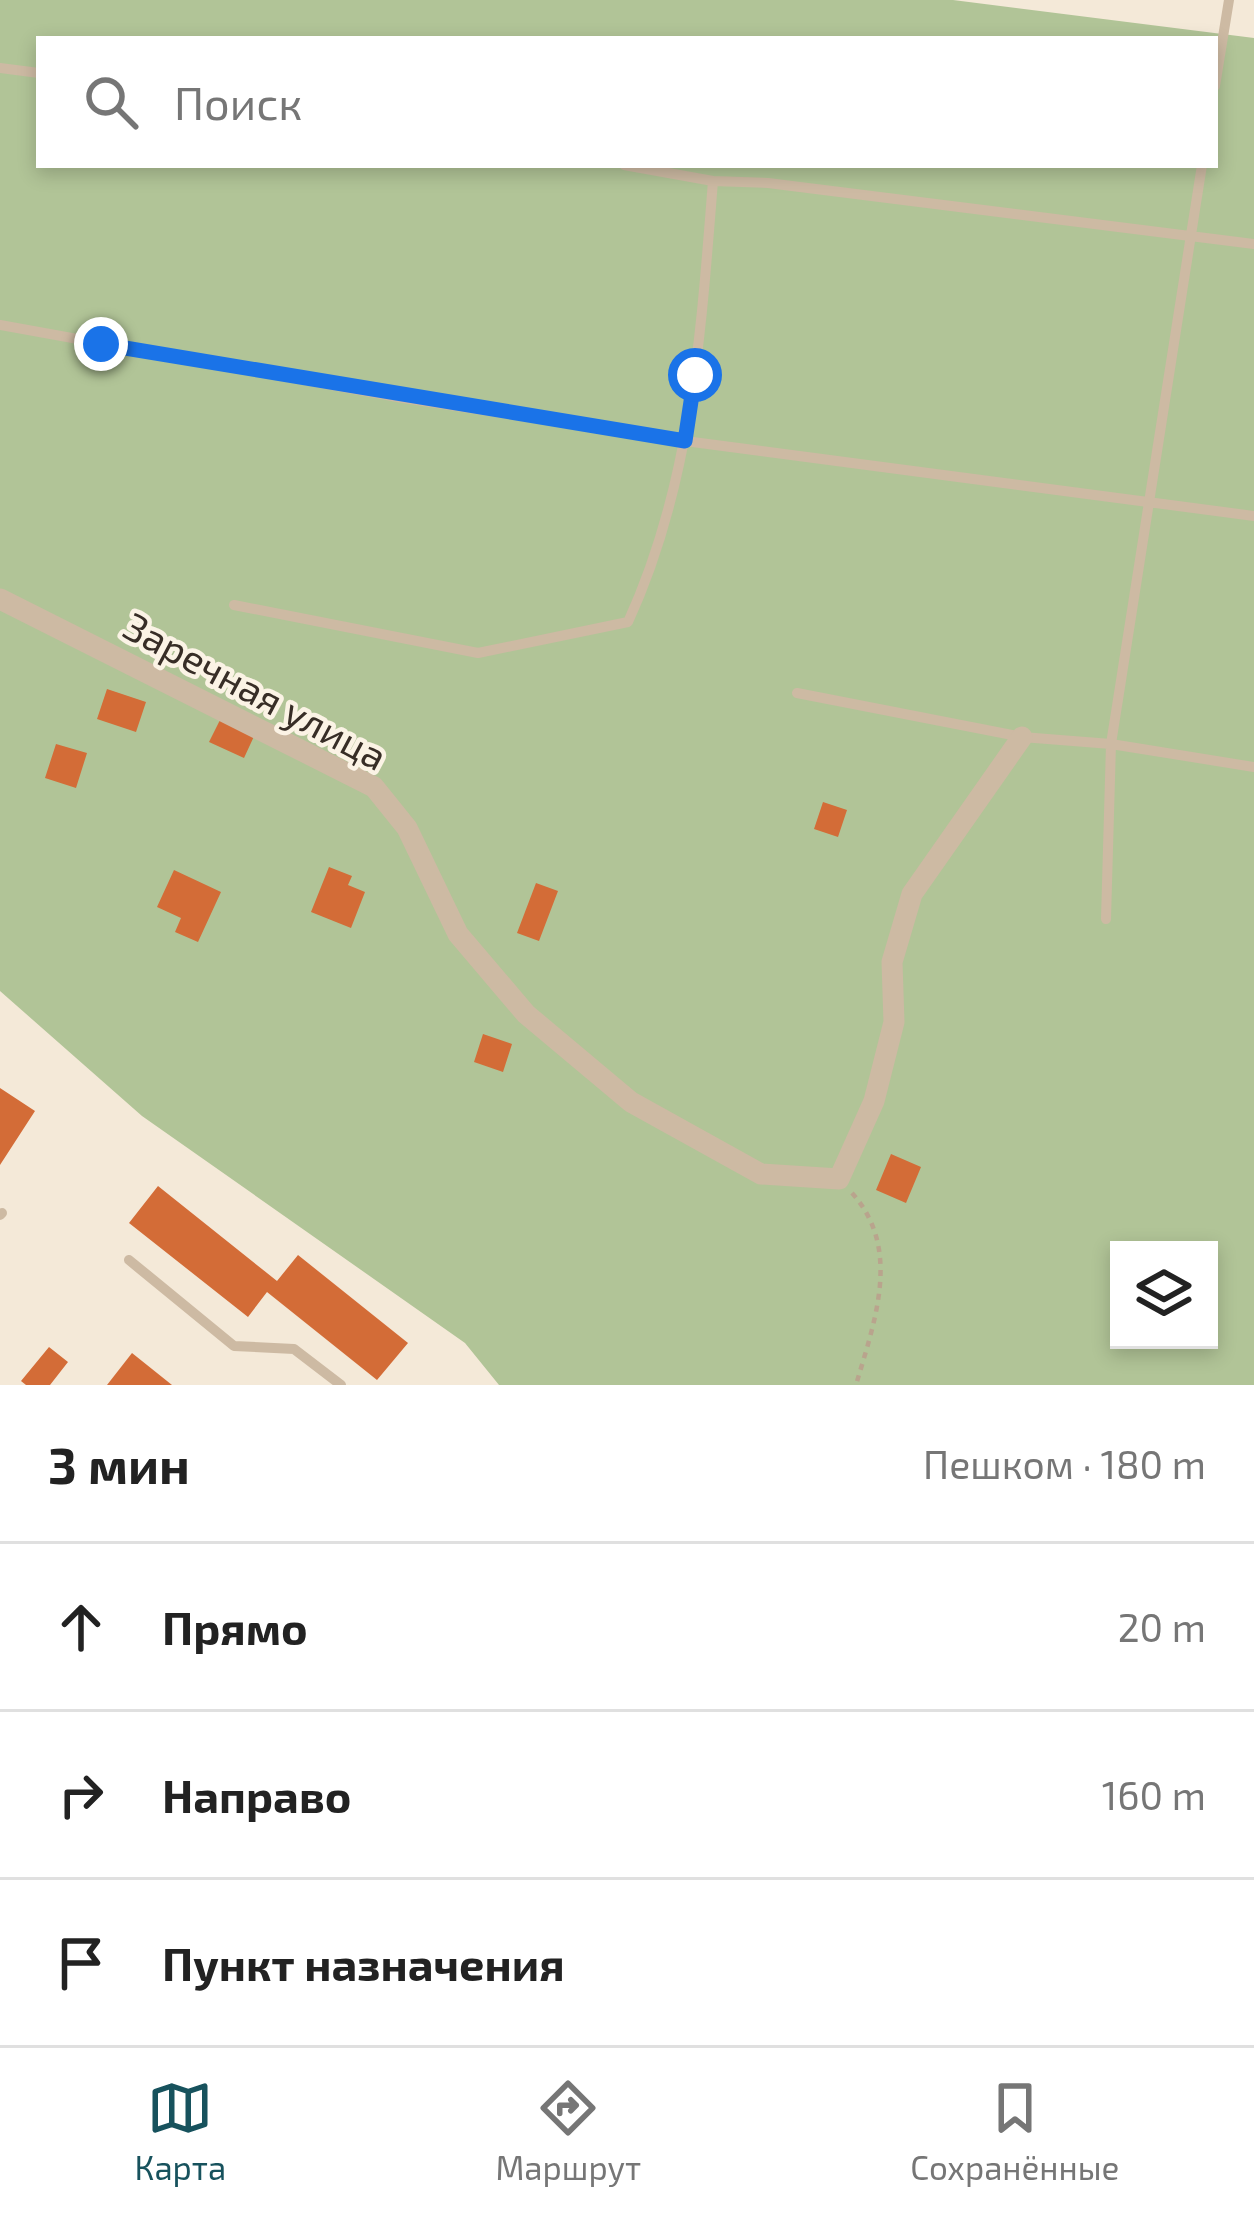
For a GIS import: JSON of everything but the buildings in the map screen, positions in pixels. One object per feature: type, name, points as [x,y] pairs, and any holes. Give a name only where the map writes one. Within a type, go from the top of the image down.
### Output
[{"type":"street","name":"Заречная улица","points":[[0,599],[286,738],[374,787],[406,828],[458,934],[543,1029],[631,1102],[761,1174],[839,1179]]},
{"type":"street","points":[[839,1179],[874,1101],[894,1022],[892,962],[912,894],[1022,737]]},
{"type":"lane","points":[[1218,68],[1229,0]]},
{"type":"lane","points":[[0,68],[36,73]]},
{"type":"lane","points":[[640,168],[712,181],[768,183],[1254,244]]},
{"type":"lane","points":[[1106,919],[1111,744],[1201,168]]},
{"type":"lane","points":[[234,605],[478,653],[628,622],[652,568],[685,441],[701,342],[712,181]]},
{"type":"lane","points":[[0,325],[404,398],[685,441],[1098,494],[1150,506],[1254,516]]},
{"type":"lane","points":[[796,693],[1022,737],[1111,744],[1254,767]]},
{"type":"lane","points":[[129,1260],[234,1346],[293,1349],[341,1385]]},
{"type":"path","points":[[839,1179],[870,1214],[885,1267],[856,1385]]},
{"type":"green space","points":[[0,0],[953,0],[1254,38],[1254,1385],[499,1385],[465,1343],[142,1116],[0,991]]},
{"type":"route","points":[[101,344],[404,398],[685,441],[695,375]]}]
